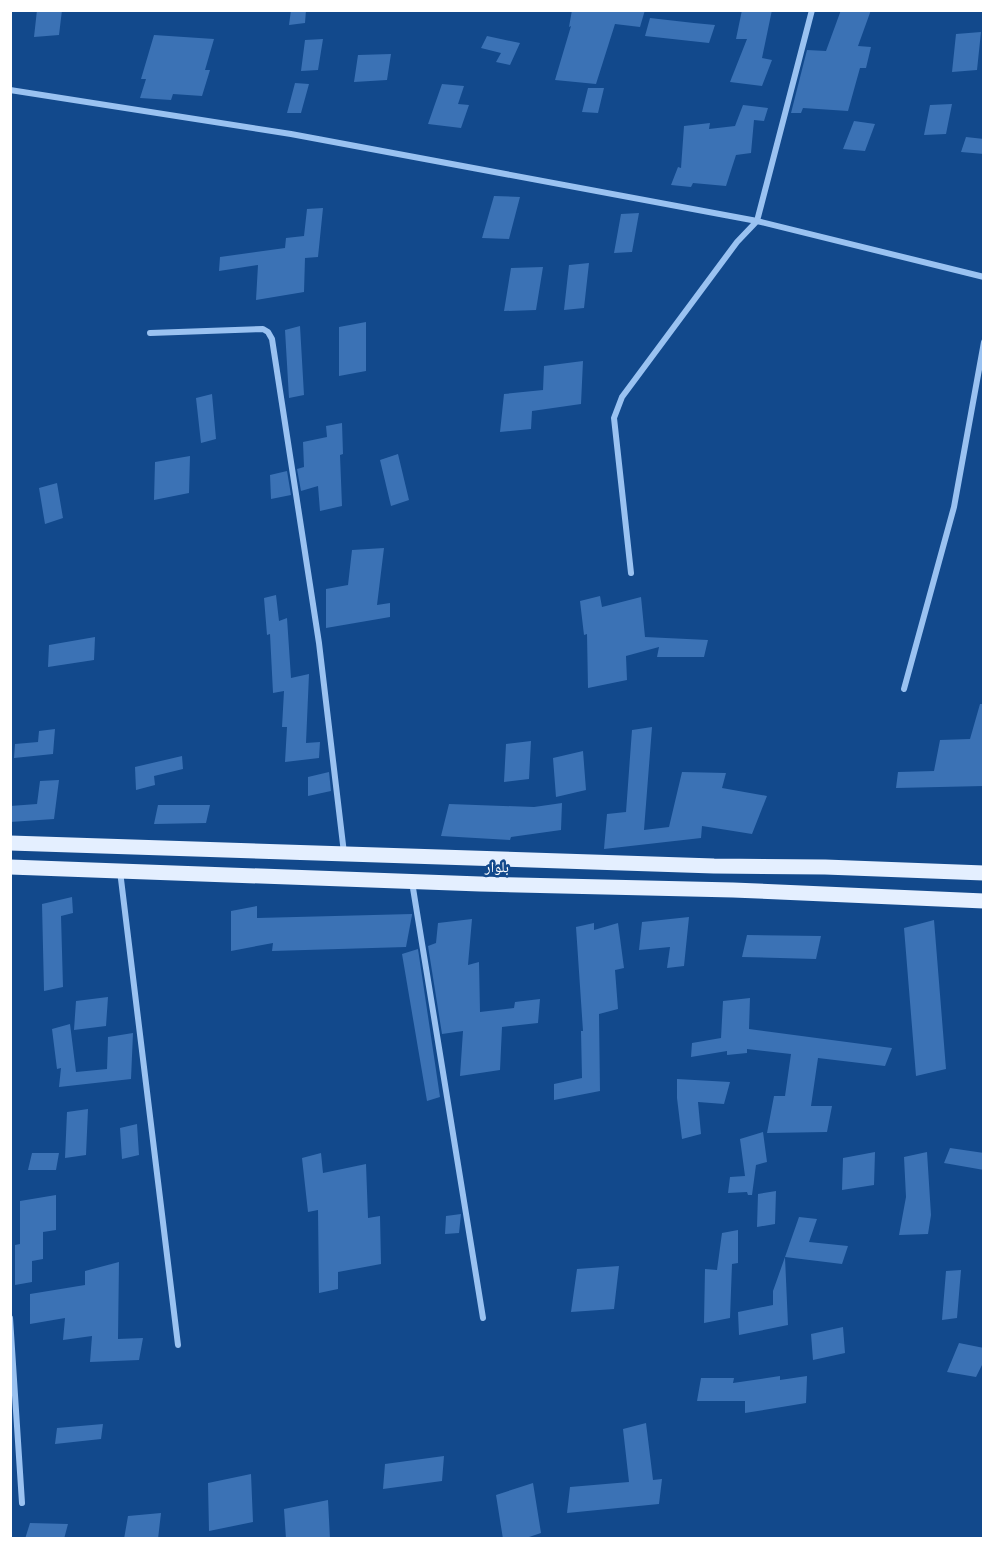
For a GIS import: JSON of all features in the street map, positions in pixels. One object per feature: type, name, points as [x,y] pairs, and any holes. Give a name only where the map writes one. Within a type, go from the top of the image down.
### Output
[{"type":"main road","name":"بلوار","points":[[10,843],[984,873]]},
{"type":"main road","name":"بلوار","points":[[10,867],[412,882],[733,890],[984,901]]},
{"type":"street","points":[[632,573],[614,418],[622,397],[737,242],[758,221],[812,10]]},
{"type":"street","points":[[10,90],[291,134],[758,221],[984,277]]},
{"type":"street","points":[[150,333],[263,329],[272,339],[319,643],[344,854]]},
{"type":"street","points":[[904,689],[954,507],[984,342]]},
{"type":"street","points":[[120,870],[178,1345]]},
{"type":"street","points":[[412,882],[483,1318]]},
{"type":"street","points":[[10,1318],[22,1503]]},
{"type":"building","points":[[37,10],[62,10],[59,35],[34,37]]},
{"type":"building","points":[[291,10],[306,10],[305,23],[289,25]]},
{"type":"building","points":[[572,10],[645,10],[640,27],[615,24],[596,84],[555,80],[571,26],[569,27]]},
{"type":"building","points":[[742,10],[772,10],[762,58],[772,60],[762,86],[730,82],[747,39],[736,39]]},
{"type":"building","points":[[841,10],[871,10],[858,46],[871,47],[866,68],[860,68],[848,111],[803,108],[801,113],[791,113],[807,50],[826,51]]},
{"type":"building","points":[[650,18],[715,25],[709,43],[645,36]]},
{"type":"building","points":[[981,32],[977,70],[952,72],[956,34]]},
{"type":"building","points":[[154,35],[214,39],[205,70],[210,70],[202,96],[173,94],[171,100],[140,98],[146,79],[141,79]]},
{"type":"building","points":[[487,36],[520,43],[510,65],[496,62],[501,53],[481,48]]},
{"type":"building","points":[[323,39],[318,70],[301,71],[305,40]]},
{"type":"building","points":[[391,54],[387,80],[354,82],[358,55]]},
{"type":"building","points":[[295,83],[309,84],[301,113],[287,113]]},
{"type":"building","points":[[442,84],[464,86],[458,104],[469,105],[461,128],[428,124]]},
{"type":"building","points":[[588,88],[604,88],[598,113],[582,112]]},
{"type":"building","points":[[952,104],[946,134],[924,135],[930,105]]},
{"type":"building","points":[[743,105],[768,108],[764,121],[754,120],[751,153],[736,155],[726,186],[693,183],[691,187],[671,185],[678,167],[681,168],[684,126],[710,123],[709,129],[735,126]]},
{"type":"building","points":[[854,121],[875,124],[865,151],[843,149]]},
{"type":"building","points":[[966,137],[984,139],[984,154],[961,152]]},
{"type":"building","points":[[494,196],[520,197],[509,239],[482,238]]},
{"type":"building","points":[[323,208],[318,257],[305,258],[304,292],[256,300],[258,265],[219,271],[220,257],[285,248],[286,238],[304,236],[307,209]]},
{"type":"building","points":[[639,213],[632,252],[614,253],[621,214]]},
{"type":"building","points":[[589,263],[584,308],[564,310],[569,265]]},
{"type":"building","points":[[543,267],[536,310],[504,311],[511,268]]},
{"type":"building","points":[[366,322],[366,371],[339,376],[339,327]]},
{"type":"building","points":[[300,326],[304,395],[289,398],[285,330]]},
{"type":"building","points":[[583,361],[581,404],[532,411],[531,429],[500,432],[504,394],[543,390],[544,366]]},
{"type":"building","points":[[212,394],[216,439],[201,443],[196,398]]},
{"type":"building","points":[[342,423],[343,454],[340,455],[342,506],[320,511],[318,486],[301,491],[297,469],[304,467],[303,442],[327,437],[326,426]]},
{"type":"building","points":[[398,454],[409,500],[391,506],[380,460]]},
{"type":"building","points":[[190,456],[189,493],[154,500],[155,462]]},
{"type":"building","points":[[287,471],[291,495],[271,499],[270,475]]},
{"type":"building","points":[[57,483],[63,518],[45,524],[39,488]]},
{"type":"building","points":[[384,548],[377,605],[390,603],[390,617],[326,628],[326,589],[348,585],[352,550]]},
{"type":"building","points":[[276,595],[279,621],[287,618],[291,678],[309,674],[306,743],[320,742],[319,758],[285,762],[287,727],[282,727],[284,691],[273,693],[270,634],[267,635],[264,598]]},
{"type":"building","points":[[600,596],[602,607],[641,597],[645,637],[708,640],[704,657],[657,657],[659,647],[626,656],[627,680],[588,688],[587,634],[584,635],[580,601]]},
{"type":"building","points":[[95,637],[94,660],[48,667],[49,645]]},
{"type":"building","points":[[980,704],[984,704],[984,786],[896,788],[898,772],[934,771],[940,740],[970,739]]},
{"type":"building","points":[[652,727],[644,830],[669,827],[682,772],[726,773],[722,788],[767,796],[752,834],[702,826],[701,838],[604,849],[607,814],[626,812],[632,730]]},
{"type":"building","points":[[55,729],[53,754],[14,758],[15,744],[38,742],[39,731]]},
{"type":"building","points":[[531,741],[529,779],[504,782],[506,744]]},
{"type":"building","points":[[583,751],[586,790],[556,797],[553,758]]},
{"type":"building","points":[[182,756],[183,769],[154,776],[155,785],[136,790],[135,767]]},
{"type":"building","points":[[329,772],[331,791],[308,796],[308,777]]},
{"type":"building","points":[[59,780],[54,819],[10,822],[10,806],[37,804],[40,781]]},
{"type":"building","points":[[562,803],[561,830],[511,837],[510,840],[441,836],[449,804],[534,807]]},
{"type":"building","points":[[158,805],[210,805],[206,823],[154,824]]},
{"type":"building","points":[[72,897],[73,913],[61,916],[63,987],[44,991],[42,904]]},
{"type":"building","points":[[257,906],[257,918],[412,915],[406,947],[272,951],[273,943],[231,951],[231,911]]},
{"type":"building","points":[[689,917],[684,966],[667,968],[670,947],[639,950],[642,922]]},
{"type":"building","points":[[472,919],[468,965],[479,962],[480,1012],[514,1008],[515,1002],[540,999],[538,1023],[502,1027],[500,1070],[460,1076],[463,1031],[442,1034],[428,946],[436,943],[438,923]]},
{"type":"building","points":[[934,920],[946,1069],[916,1076],[904,928]]},
{"type":"building","points":[[594,923],[594,930],[618,923],[624,968],[615,970],[618,1009],[599,1014],[600,1091],[554,1100],[554,1084],[582,1078],[581,1031],[583,1031],[576,927]]},
{"type":"building","points":[[747,935],[821,936],[816,959],[742,957]]},
{"type":"building","points":[[418,949],[440,1097],[427,1101],[402,954]]},
{"type":"building","points":[[108,997],[106,1026],[74,1030],[76,1001]]},
{"type":"building","points":[[750,998],[749,1029],[892,1048],[885,1066],[818,1058],[811,1106],[832,1106],[827,1132],[767,1133],[774,1096],[785,1096],[791,1054],[747,1049],[747,1053],[727,1055],[727,1051],[691,1057],[692,1043],[721,1038],[723,1001]]},
{"type":"building","points":[[70,1024],[76,1072],[107,1069],[108,1037],[133,1033],[131,1079],[59,1087],[61,1068],[57,1069],[52,1029]]},
{"type":"building","points":[[677,1079],[730,1082],[724,1104],[698,1102],[701,1134],[682,1139],[677,1098]]},
{"type":"building","points":[[88,1109],[86,1155],[65,1158],[67,1112]]},
{"type":"building","points":[[137,1124],[139,1155],[122,1159],[120,1128]]},
{"type":"building","points":[[763,1132],[767,1162],[756,1165],[752,1195],[748,1195],[747,1192],[728,1193],[730,1177],[745,1176],[740,1139]]},
{"type":"building","points":[[950,1148],[984,1153],[984,1170],[944,1163]]},
{"type":"building","points":[[875,1152],[874,1185],[842,1190],[843,1158]]},
{"type":"building","points":[[927,1152],[931,1215],[928,1234],[899,1235],[906,1197],[904,1157]]},
{"type":"building","points":[[32,1153],[59,1153],[56,1170],[28,1170]]},
{"type":"building","points":[[321,1153],[323,1173],[366,1164],[368,1218],[380,1216],[381,1264],[338,1272],[338,1289],[319,1293],[318,1210],[308,1212],[302,1158]]},
{"type":"building","points":[[776,1191],[775,1224],[757,1227],[758,1194]]},
{"type":"building","points":[[56,1195],[56,1230],[43,1232],[43,1259],[32,1261],[32,1282],[15,1285],[15,1245],[20,1244],[20,1201]]},
{"type":"building","points":[[461,1214],[459,1233],[445,1234],[446,1216]]},
{"type":"building","points":[[799,1217],[817,1219],[809,1242],[848,1246],[842,1264],[785,1257]]},
{"type":"building","points":[[738,1230],[738,1263],[732,1264],[730,1318],[704,1323],[705,1269],[717,1270],[722,1233]]},
{"type":"building","points":[[785,1257],[788,1325],[739,1335],[738,1312],[773,1305],[773,1291]]},
{"type":"building","points":[[119,1262],[118,1339],[143,1338],[139,1360],[90,1362],[92,1336],[63,1340],[65,1318],[30,1324],[30,1294],[85,1285],[85,1271]]},
{"type":"building","points":[[619,1266],[614,1309],[571,1312],[577,1269]]},
{"type":"building","points":[[961,1270],[957,1318],[942,1320],[946,1271]]},
{"type":"building","points":[[843,1327],[845,1353],[813,1360],[811,1334]]},
{"type":"building","points":[[959,1343],[984,1348],[984,1361],[976,1377],[947,1372]]},
{"type":"building","points":[[780,1376],[780,1380],[807,1376],[806,1403],[745,1413],[745,1401],[697,1401],[701,1378],[734,1378],[733,1383]]},
{"type":"building","points":[[646,1423],[653,1480],[662,1479],[659,1504],[567,1513],[570,1487],[629,1482],[623,1429]]},
{"type":"building","points":[[103,1424],[101,1439],[55,1444],[57,1428]]},
{"type":"building","points":[[444,1456],[442,1481],[383,1489],[385,1464]]},
{"type":"building","points":[[251,1474],[253,1522],[209,1531],[208,1483]]},
{"type":"building","points":[[533,1483],[541,1533],[523,1539],[503,1539],[496,1495]]},
{"type":"building","points":[[328,1500],[330,1539],[286,1539],[284,1509]]},
{"type":"building","points":[[161,1513],[158,1539],[124,1539],[128,1516]]},
{"type":"building","points":[[30,1523],[68,1524],[64,1539],[25,1539]]}]
